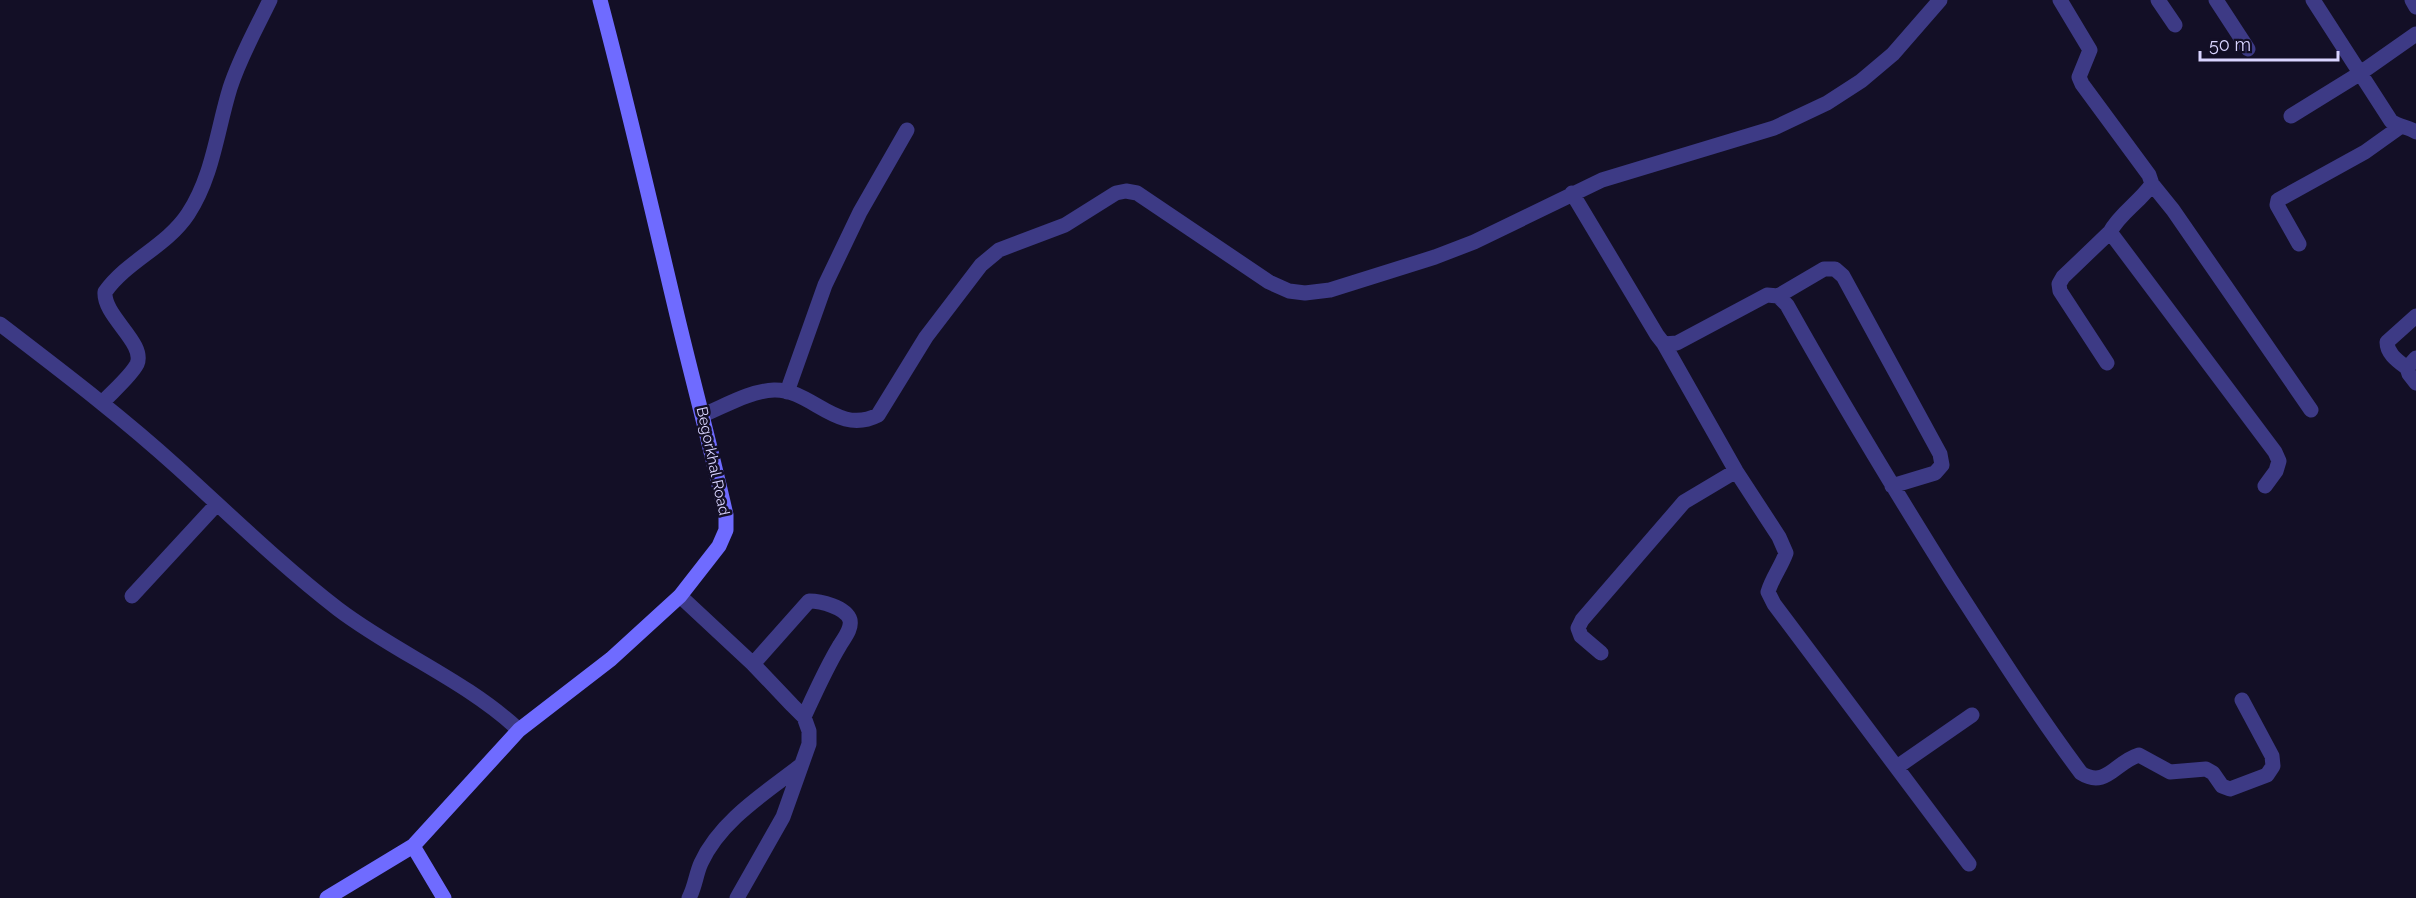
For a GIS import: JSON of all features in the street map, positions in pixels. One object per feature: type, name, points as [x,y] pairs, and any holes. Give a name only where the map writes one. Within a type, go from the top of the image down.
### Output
[{"type":"street","points":[[102,403],[134,368],[138,356],[136,347],[107,306],[105,292],[134,262],[165,240],[189,213],[214,153],[231,86],[270,0]]},
{"type":"street","name":"Begorkhal Road","points":[[327,898],[413,846],[519,730],[611,659],[680,596],[719,546],[726,530],[726,515],[704,415],[677,317],[628,106],[600,0]]},
{"type":"street","points":[[704,415],[762,392],[775,390],[787,392],[848,421],[867,421],[878,416],[926,337],[981,266],[999,250],[1065,225],[1116,193],[1126,191],[1137,193],[1269,282],[1289,291],[1305,293],[1330,290],[1435,257],[1474,242],[1602,180],[1773,128],[1827,103],[1861,81],[1893,54],[1940,0]]},
{"type":"street","points":[[2060,0],[2090,50],[2079,77],[2082,84],[2149,175],[2152,184],[2173,210],[2311,410]]},
{"type":"street","points":[[2158,0],[2175,25]]},
{"type":"street","points":[[2216,0],[2248,49]]},
{"type":"street","points":[[2313,0],[2391,121],[2400,127],[2416,132]]},
{"type":"street","points":[[2412,0],[2416,7]]},
{"type":"street","points":[[2290,116],[2359,74],[2416,34]]},
{"type":"street","points":[[2299,244],[2277,205],[2278,200],[2365,152],[2400,127]]},
{"type":"street","points":[[787,392],[825,285],[860,212],[907,130]]},
{"type":"street","points":[[2108,363],[2060,291],[2059,284],[2063,277],[2110,232],[2115,223],[2152,184]]},
{"type":"street","points":[[1572,193],[1664,344],[1736,471],[1779,537],[1786,553],[1772,579],[1768,592],[1774,604],[1970,864]]},
{"type":"street","points":[[2110,232],[2275,452],[2279,461],[2276,471],[2265,486]]},
{"type":"street","points":[[1664,344],[1677,343],[1767,295],[1778,296],[1824,269],[1834,269],[1843,276],[1940,454],[1942,465],[1935,472],[1892,486]]},
{"type":"street","points":[[1778,296],[1787,305],[1849,416],[1892,486],[2031,705],[2081,773],[2091,780],[2103,778],[2128,759],[2139,755],[2160,769],[2170,772],[2205,769],[2213,773],[2222,786],[2230,789],[2267,775],[2273,766],[2271,756],[2242,700]]},
{"type":"street","points":[[2416,316],[2387,342],[2387,349],[2393,356],[2412,363],[2409,374],[2416,383]]},
{"type":"street","points":[[0,324],[102,403],[176,465],[291,571],[339,610],[418,662],[469,690],[494,707],[519,730]]},
{"type":"street","points":[[1601,653],[1581,636],[1578,628],[1582,620],[1684,502],[1736,471]]},
{"type":"street","points":[[132,596],[217,504]]},
{"type":"street","points":[[680,596],[753,664],[804,717],[809,731],[809,744],[774,834],[737,898]]},
{"type":"street","points":[[753,664],[809,601],[819,601],[846,613],[850,621],[849,630],[833,657],[804,717]]},
{"type":"street","points":[[1897,768],[1972,715]]},
{"type":"street","points":[[689,898],[701,863],[716,837],[748,807],[801,765]]},
{"type":"street","points":[[413,846],[444,898]]}]
